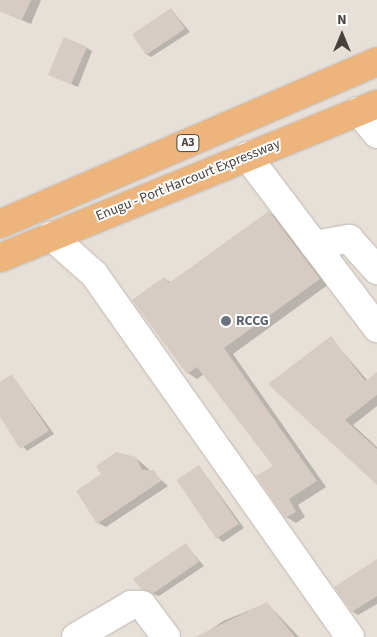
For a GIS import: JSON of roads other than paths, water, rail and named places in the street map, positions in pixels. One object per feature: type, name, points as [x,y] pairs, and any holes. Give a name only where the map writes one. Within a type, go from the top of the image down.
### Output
[{"type":"highway","name":"A3","points":[[0,224],[377,62]]},
{"type":"highway","name":"Enugu - Port Harcourt Expressway","points":[[0,258],[368,108]]},
{"type":"street","points":[[368,108],[377,134]]},
{"type":"street","points":[[247,156],[377,328]]},
{"type":"street","points":[[51,236],[100,282],[350,637]]},
{"type":"street","points":[[314,245],[349,239],[377,270]]},
{"type":"street","points":[[76,637],[131,605],[142,605],[166,637]]},
{"type":"place","name":"RCCG","points":[[226,321]]}]
